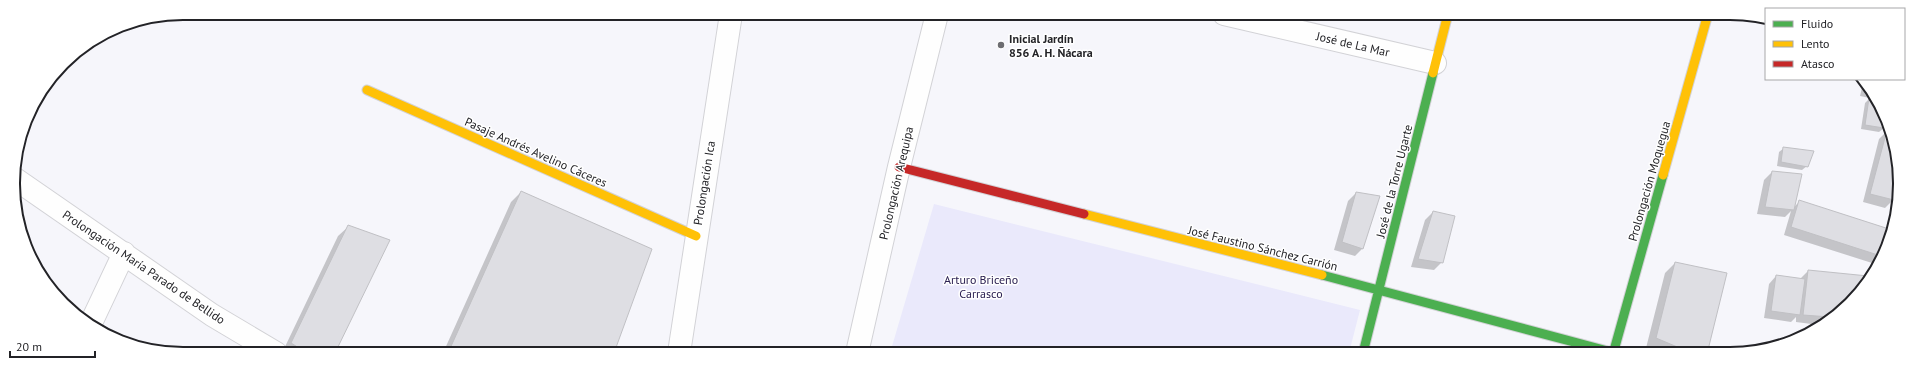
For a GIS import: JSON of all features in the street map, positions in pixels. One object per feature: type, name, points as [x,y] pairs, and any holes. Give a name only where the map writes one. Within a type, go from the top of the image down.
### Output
[{"type":"street","name":"Prolongación Ica","points":[[680,347],[730,20]]},
{"type":"street","name":"Prolongación Arequipa","points":[[858,347],[899,167],[936,20]]},
{"type":"street","name":"José de La Mar","points":[[1250,20],[1435,63]]},
{"type":"street","name":"José de la Torre Ugarte","points":[[1365,347],[1446,20]]},
{"type":"street","name":"Prolongación Moquegua","points":[[1617,347],[1706,20]]},
{"type":"street","name":"Pasaje Andrés Avelino Cáceres","points":[[367,90],[696,236]]},
{"type":"street","name":"José Faustino Sánchez Carrión","points":[[899,167],[1379,290],[1593,347]]},
{"type":"street","name":"Prolongación María Parado de Bellido","points":[[20,182],[212,315],[266,347]]},
{"type":"street","points":[[93,319],[124,253]]},
{"type":"green space","name":"Arturo Briceño Carrasco","points":[[934,204],[1360,310],[1351,347],[892,347]]},
{"type":"building","points":[[1869,99],[1883,128],[1865,125]]},
{"type":"building","points":[[1885,136],[1892,162],[1892,200],[1870,194]]},
{"type":"building","points":[[1783,147],[1814,151],[1808,167],[1781,162]]},
{"type":"building","points":[[1772,171],[1802,174],[1794,210],[1765,207]]},
{"type":"building","points":[[521,191],[652,249],[616,347],[451,347]]},
{"type":"building","points":[[1356,192],[1380,196],[1363,249],[1342,242]]},
{"type":"building","points":[[1799,200],[1886,228],[1877,255],[1791,227]]},
{"type":"building","points":[[1433,211],[1455,216],[1443,263],[1418,259]]},
{"type":"building","points":[[348,225],[390,240],[338,347],[297,347],[291,343]]},
{"type":"building","points":[[1675,262],[1727,273],[1709,347],[1677,347],[1656,338]]},
{"type":"building","points":[[1808,270],[1864,276],[1845,299],[1824,317],[1803,315]]},
{"type":"building","points":[[1776,275],[1805,279],[1800,315],[1771,311]]},
{"type":"traffic: fast","points":[[1364,347],[1433,73]]},
{"type":"traffic: fast","points":[[1615,347],[1663,175]]},
{"type":"traffic: fast","points":[[1322,275],[1593,347]]},
{"type":"traffic: slow","points":[[1433,73],[1446,20]]},
{"type":"traffic: slow","points":[[1663,175],[1706,20]]},
{"type":"traffic: slow","points":[[367,90],[696,236]]},
{"type":"traffic: slow","points":[[1084,214],[1322,275]]},
{"type":"traffic: jam","points":[[899,167],[1084,214]]},
{"type":"place","name":"Inicial Jardín 856 A. H. Ñácara","points":[[1001,45]]}]
